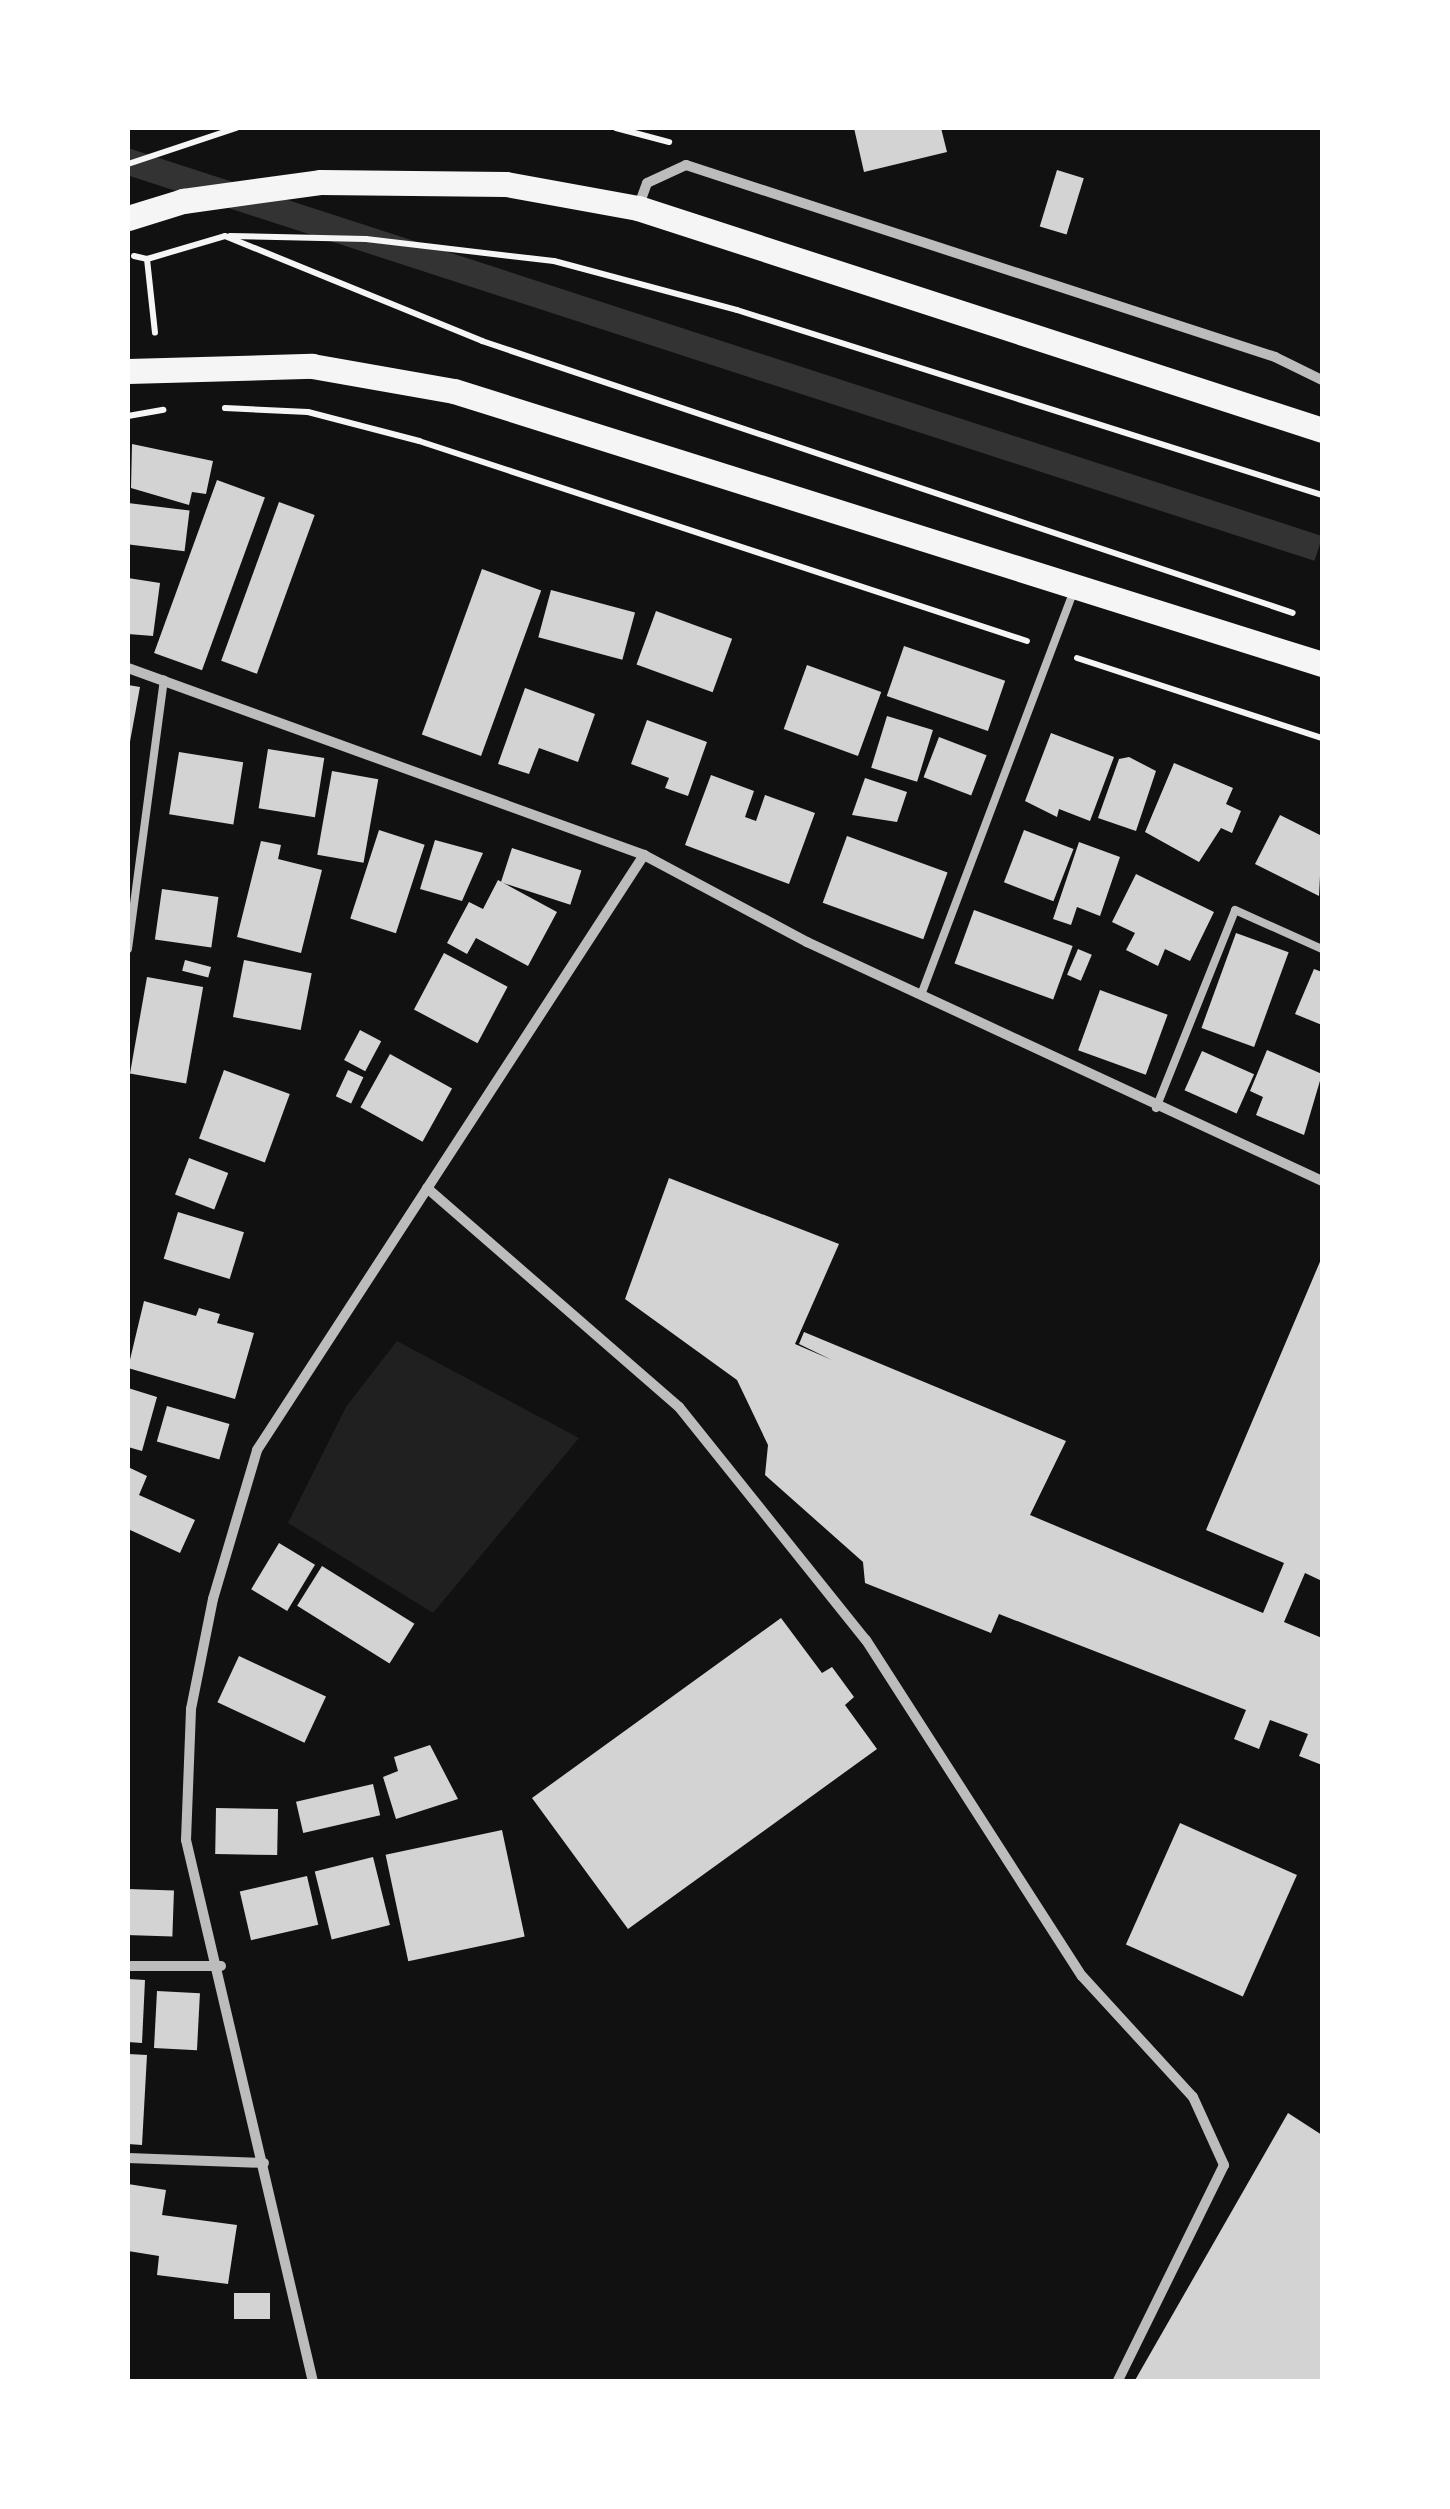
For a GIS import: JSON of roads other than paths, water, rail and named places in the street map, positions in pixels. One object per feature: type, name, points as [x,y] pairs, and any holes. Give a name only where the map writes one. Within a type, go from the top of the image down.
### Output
[{"type":"main road","points":[[128,218],[182,201],[320,182],[506,184],[638,208],[1322,430]]},
{"type":"main road","points":[[128,371],[312,366],[438,387],[1322,664]]},
{"type":"street","points":[[638,208],[647,183],[686,166],[1275,356],[1322,380]]},
{"type":"street","points":[[128,668],[644,856],[1156,1108],[1322,1180]]},
{"type":"street","points":[[314,2382],[221,1966],[186,1840],[191,1709],[222,1564],[257,1450],[644,856]]},
{"type":"street","points":[[427,1188],[679,1407],[866,1640],[1082,1976],[1194,2097],[1224,2164],[1118,2382]]},
{"type":"street","points":[[128,1966],[221,1966]]},
{"type":"street","points":[[128,2158],[264,2163]]},
{"type":"lane","points":[[921,995],[1075,586]]},
{"type":"lane","points":[[128,949],[164,679]]},
{"type":"lane","points":[[1156,1108],[1235,910],[1322,949]]}]
